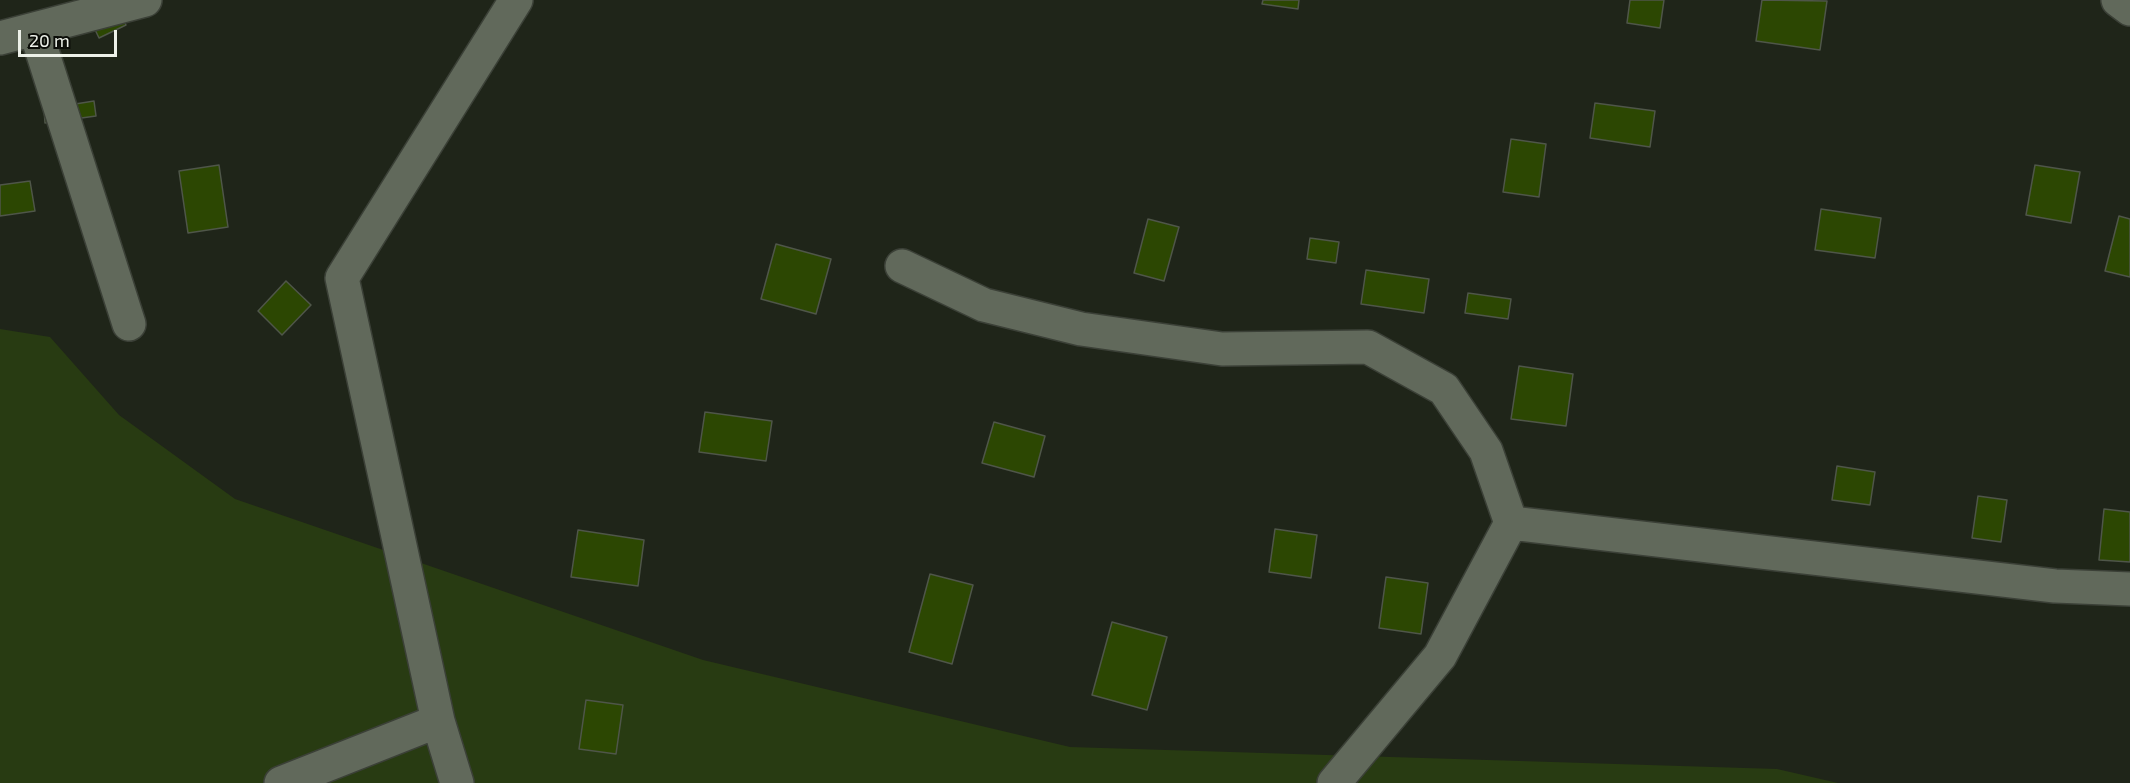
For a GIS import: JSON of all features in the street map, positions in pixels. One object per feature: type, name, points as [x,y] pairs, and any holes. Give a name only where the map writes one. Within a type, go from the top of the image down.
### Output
[{"type":"street","points":[[0,38],[145,0]]},
{"type":"street","points":[[457,783],[438,721],[342,278],[516,0]]},
{"type":"street","points":[[2118,0],[2130,9]]},
{"type":"street","points":[[35,28],[129,324]]},
{"type":"street","points":[[902,266],[984,305],[1081,329],[1222,349],[1368,347],[1444,389],[1486,451],[1511,523],[1440,656],[1334,783]]},
{"type":"street","points":[[1511,523],[2055,586],[2130,589]]},
{"type":"street","points":[[281,783],[438,721]]},
{"type":"green space","points":[[0,329],[50,337],[119,415],[235,499],[703,660],[1070,747],[1777,769],[1838,783],[0,783]]},
{"type":"building","points":[[81,0],[114,0],[126,25],[99,38]]},
{"type":"building","points":[[1263,0],[1299,0],[1298,9],[1262,4]]},
{"type":"building","points":[[1630,0],[1664,0],[1660,28],[1627,23]]},
{"type":"building","points":[[1762,0],[1827,1],[1820,50],[1756,41]]},
{"type":"building","points":[[94,101],[96,116],[45,123],[44,109]]},
{"type":"building","points":[[1595,103],[1655,111],[1650,147],[1590,138]]},
{"type":"building","points":[[1511,139],[1546,144],[1539,197],[1503,192]]},
{"type":"building","points":[[219,165],[228,227],[188,233],[179,171]]},
{"type":"building","points":[[2035,165],[2080,172],[2071,223],[2026,215]]},
{"type":"building","points":[[30,181],[35,211],[0,216],[0,185]]},
{"type":"building","points":[[1821,209],[1881,218],[1875,258],[1815,250]]},
{"type":"building","points":[[2119,216],[2130,219],[2130,277],[2105,271]]},
{"type":"building","points":[[1148,219],[1179,227],[1164,281],[1134,273]]},
{"type":"building","points":[[1310,238],[1339,242],[1336,263],[1307,259]]},
{"type":"building","points":[[776,244],[831,259],[816,314],[761,299]]},
{"type":"building","points":[[1366,270],[1429,279],[1424,313],[1361,304]]},
{"type":"building","points":[[286,281],[311,305],[282,335],[258,311]]},
{"type":"building","points":[[1468,293],[1511,299],[1508,319],[1465,313]]},
{"type":"building","points":[[1519,366],[1573,374],[1566,426],[1511,419]]},
{"type":"building","points":[[705,412],[772,421],[766,461],[699,452]]},
{"type":"building","points":[[994,422],[1045,436],[1034,477],[982,463]]},
{"type":"building","points":[[1837,466],[1875,472],[1870,505],[1832,500]]},
{"type":"building","points":[[1978,496],[2007,500],[2001,542],[1972,538]]},
{"type":"building","points":[[2104,509],[2130,512],[2130,562],[2099,560]]},
{"type":"building","points":[[1275,529],[1317,535],[1311,578],[1269,572]]},
{"type":"building","points":[[578,530],[644,540],[638,586],[571,577]]},
{"type":"building","points":[[930,574],[973,585],[952,664],[909,652]]},
{"type":"building","points":[[1386,577],[1428,583],[1421,634],[1379,628]]},
{"type":"building","points":[[1112,622],[1167,637],[1147,710],[1092,695]]},
{"type":"building","points":[[586,700],[623,705],[616,754],[579,749]]}]
